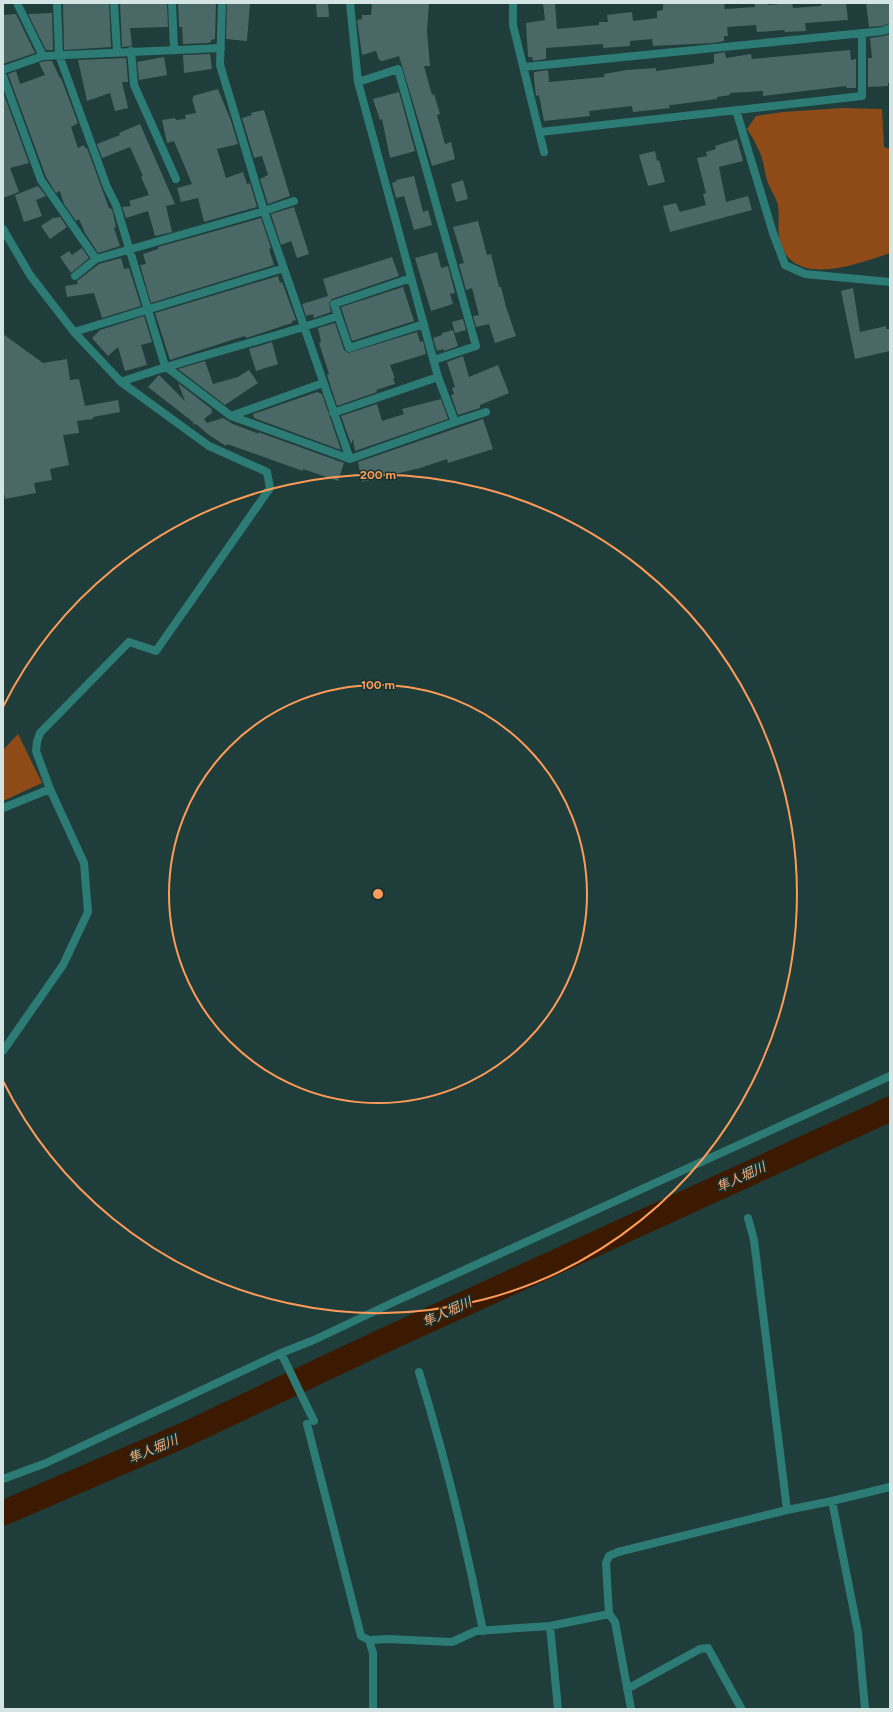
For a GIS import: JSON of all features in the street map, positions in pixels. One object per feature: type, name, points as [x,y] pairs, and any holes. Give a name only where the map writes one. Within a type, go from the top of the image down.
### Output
[{"type":"street","points":[[17,3],[43,56]]},
{"type":"street","points":[[57,3],[59,55],[107,187],[116,205],[165,366],[231,416],[350,459],[486,412]]},
{"type":"street","points":[[114,3],[117,52]]},
{"type":"street","points":[[172,3],[174,49]]},
{"type":"street","points":[[222,3],[220,65],[264,211],[350,459]]},
{"type":"street","points":[[350,3],[358,82],[438,377],[455,422]]},
{"type":"street","points":[[513,3],[513,25],[544,152]]},
{"type":"street","points":[[524,67],[883,31],[890,28]]},
{"type":"street","points":[[540,132],[862,96],[862,33]]},
{"type":"street","points":[[3,70],[43,56],[220,48]]},
{"type":"street","points":[[131,51],[134,85],[176,179]]},
{"type":"street","points":[[358,82],[398,69],[476,346],[434,360]]},
{"type":"street","points":[[3,76],[41,180],[96,259]]},
{"type":"street","points":[[736,110],[773,233],[785,265],[805,274],[890,282]]},
{"type":"street","points":[[75,276],[96,259],[294,201]]},
{"type":"street","points":[[3,229],[30,275],[74,332],[121,382],[209,446],[267,472],[270,488],[156,651],[129,642],[40,733],[36,751],[50,789],[84,863],[88,912],[63,965],[3,1051]]},
{"type":"street","points":[[74,332],[148,308],[284,268]]},
{"type":"street","points":[[411,278],[334,304],[349,348],[424,324]]},
{"type":"street","points":[[121,382],[165,366],[304,328],[338,316]]},
{"type":"street","points":[[333,413],[438,377]]},
{"type":"street","points":[[231,416],[323,383]]},
{"type":"street","points":[[3,808],[50,789]]},
{"type":"street","points":[[3,1479],[46,1463],[281,1353],[314,1340],[394,1302],[890,1076]]},
{"type":"street","points":[[748,1218],[754,1240],[787,1510]]},
{"type":"street","points":[[281,1353],[310,1422],[361,1636],[369,1640],[388,1639],[452,1642],[476,1631],[550,1626],[610,1614]]},
{"type":"street","points":[[418,1372],[455,1501],[483,1630]]},
{"type":"street","points":[[631,1709],[615,1622],[610,1614],[606,1563],[609,1556],[618,1552],[787,1510],[890,1487]]},
{"type":"street","points":[[832,1501],[858,1632],[865,1709]]},
{"type":"street","points":[[550,1626],[558,1709]]},
{"type":"street","points":[[369,1640],[373,1653],[374,1709]]},
{"type":"street","points":[[627,1689],[700,1649],[708,1648],[741,1708]]},
{"type":"shaded area","points":[[842,108],[882,109],[884,147],[890,149],[890,253],[863,262],[832,269],[802,267],[791,260],[780,243],[778,205],[767,180],[760,153],[747,129],[756,116],[783,112]]},
{"type":"shaded area","points":[[18,734],[42,783],[3,801],[3,750]]},
{"type":"building","points":[[63,3],[109,3],[111,47],[64,50]]},
{"type":"building","points":[[120,3],[167,3],[168,27],[130,28],[132,46],[122,47]]},
{"type":"building","points":[[178,3],[216,3],[215,39],[208,43],[183,44],[182,27],[179,27]]},
{"type":"building","points":[[227,3],[250,3],[247,41],[226,39]]},
{"type":"building","points":[[316,3],[328,3],[329,17],[317,17]]},
{"type":"building","points":[[372,3],[429,3],[427,31],[430,66],[424,66],[432,95],[434,94],[440,114],[437,115],[445,144],[451,142],[455,159],[432,166],[399,56],[383,61],[379,60],[376,51],[362,55],[357,20],[362,19],[362,15],[371,15]]},
{"type":"building","points":[[543,3],[555,3],[557,29],[599,25],[599,22],[608,22],[607,15],[632,12],[633,21],[657,18],[657,11],[663,10],[663,4],[674,3],[724,3],[725,9],[755,7],[754,3],[768,3],[768,5],[792,3],[793,8],[821,6],[822,3],[846,3],[848,20],[805,23],[806,31],[785,32],[784,30],[757,32],[756,25],[727,27],[728,36],[724,36],[724,41],[713,43],[653,46],[652,39],[630,41],[630,46],[603,48],[603,44],[546,48],[546,59],[533,61],[532,57],[528,57],[526,23],[545,20]]},
{"type":"building","points":[[866,3],[890,3],[890,23],[882,26],[869,27]]},
{"type":"building","points":[[52,13],[53,50],[46,50],[28,14]]},
{"type":"building","points":[[16,14],[35,53],[3,64],[3,15]]},
{"type":"building","points":[[890,34],[890,83],[888,83],[888,86],[868,87],[868,58],[872,58],[870,38]]},
{"type":"building","points":[[850,50],[851,60],[856,59],[856,88],[847,88],[846,86],[763,96],[763,91],[730,93],[730,95],[717,97],[717,99],[669,105],[670,108],[633,112],[632,106],[589,111],[590,116],[544,121],[539,95],[536,96],[534,72],[548,70],[549,82],[604,77],[604,74],[627,70],[656,68],[656,71],[711,64],[714,63],[714,54],[725,52],[726,58],[751,54],[752,59]]},
{"type":"building","points":[[210,54],[212,69],[184,73],[183,55]]},
{"type":"building","points":[[164,57],[167,75],[139,80],[137,62]]},
{"type":"building","points":[[126,58],[128,82],[122,82],[128,108],[115,111],[110,93],[87,101],[78,60]]},
{"type":"building","points":[[44,61],[52,61],[61,78],[78,123],[71,127],[78,148],[84,145],[85,148],[87,148],[109,208],[112,209],[116,227],[114,228],[120,246],[98,253],[85,233],[79,219],[76,221],[64,204],[60,191],[56,193],[46,177],[8,74],[16,71],[20,84],[45,75],[39,63]]},
{"type":"building","points":[[218,89],[231,121],[238,144],[217,149],[226,178],[243,172],[247,184],[250,183],[257,207],[204,222],[198,198],[181,202],[177,188],[192,184],[174,141],[167,143],[162,120],[175,118],[176,120],[186,119],[185,115],[196,113],[192,98],[194,98],[193,96]]},
{"type":"building","points":[[3,92],[29,163],[10,168],[19,192],[3,198]]},
{"type":"building","points":[[399,92],[415,151],[390,158],[382,119],[380,120],[373,99]]},
{"type":"building","points":[[264,110],[290,196],[268,204],[260,179],[268,175],[262,156],[254,158],[242,118],[252,115],[251,113]]},
{"type":"building","points":[[140,124],[175,204],[166,206],[172,232],[155,236],[148,211],[126,218],[122,207],[131,206],[129,201],[149,195],[141,177],[143,176],[130,147],[102,158],[97,144],[120,135],[119,133]]},
{"type":"building","points":[[737,139],[743,161],[719,167],[726,202],[748,196],[752,210],[670,232],[663,206],[676,203],[680,212],[706,205],[703,194],[706,193],[697,158],[707,156],[706,152],[716,149],[715,146]]},
{"type":"building","points":[[655,151],[665,182],[648,186],[639,155]]},
{"type":"building","points":[[414,176],[423,212],[428,210],[432,225],[414,230],[404,196],[396,198],[392,183],[397,181],[396,180]]},
{"type":"building","points":[[463,180],[468,199],[456,202],[451,184]]},
{"type":"building","points":[[38,186],[46,196],[36,200],[42,216],[24,222],[15,195]]},
{"type":"building","points":[[294,207],[309,254],[297,258],[291,241],[281,245],[271,214]]},
{"type":"building","points":[[60,217],[67,227],[50,239],[41,226],[53,218]]},
{"type":"building","points":[[261,218],[271,248],[269,249],[274,265],[151,303],[140,265],[146,264],[143,254],[158,249],[158,247]]},
{"type":"building","points":[[478,221],[487,255],[491,254],[499,287],[501,287],[516,336],[495,343],[489,324],[476,327],[473,316],[479,315],[472,288],[466,290],[459,264],[464,263],[453,227]]},
{"type":"building","points":[[82,248],[89,258],[71,273],[60,257],[69,251],[72,255]]},
{"type":"building","points":[[437,252],[441,268],[448,266],[455,293],[450,294],[453,304],[431,311],[415,258]]},
{"type":"building","points":[[392,257],[399,276],[332,299],[329,303],[331,312],[314,318],[313,314],[306,316],[302,304],[328,296],[323,279]]},
{"type":"building","points":[[121,258],[124,269],[129,268],[141,306],[102,318],[94,293],[67,297],[65,286],[78,284],[77,281],[99,264]]},
{"type":"building","points":[[278,276],[280,283],[282,282],[296,320],[292,321],[292,323],[246,338],[245,336],[238,338],[170,360],[155,313]]},
{"type":"building","points":[[403,287],[414,321],[352,341],[341,307]]},
{"type":"building","points":[[853,288],[860,332],[886,326],[886,329],[890,329],[890,351],[855,359],[841,291]]},
{"type":"building","points":[[144,316],[152,342],[141,345],[147,365],[125,371],[118,347],[108,356],[92,338],[100,330]]},
{"type":"building","points":[[463,319],[466,330],[455,333],[452,322]]},
{"type":"building","points":[[335,323],[344,350],[348,353],[417,332],[420,342],[423,341],[426,354],[390,365],[395,378],[393,378],[395,384],[337,406],[319,343],[321,342],[318,328]]},
{"type":"building","points":[[453,330],[458,346],[444,351],[443,349],[437,351],[433,338],[442,335],[442,333]]},
{"type":"building","points":[[3,334],[43,363],[67,359],[70,380],[79,379],[85,406],[118,400],[120,412],[93,417],[93,419],[77,421],[79,433],[63,435],[69,465],[50,469],[52,480],[34,483],[36,493],[5,499],[3,488]]},
{"type":"building","points":[[272,342],[278,364],[256,371],[249,349]]},
{"type":"building","points":[[463,356],[469,377],[498,365],[509,393],[480,405],[480,408],[458,415],[451,395],[454,394],[452,388],[455,387],[447,362]]},
{"type":"building","points":[[205,361],[213,384],[238,377],[249,370],[258,383],[225,405],[178,369]]},
{"type":"building","points":[[159,375],[185,401],[178,383],[213,410],[210,410],[213,412],[204,419],[207,423],[223,418],[233,424],[259,434],[258,432],[344,463],[338,481],[303,469],[303,471],[227,444],[226,446],[196,424],[194,425],[193,422],[148,387]]},
{"type":"building","points":[[317,392],[322,394],[341,450],[254,418],[253,414]]},
{"type":"building","points":[[441,399],[448,419],[355,451],[353,439],[351,444],[341,416],[377,404],[382,421],[404,414],[402,409]]},
{"type":"building","points":[[483,419],[493,449],[448,463],[447,459],[420,468],[362,482],[358,462]]},
{"type":"waterway","name":"隼人堀川","points":[[3,1513],[184,1435],[383,1341],[890,1109]]}]
